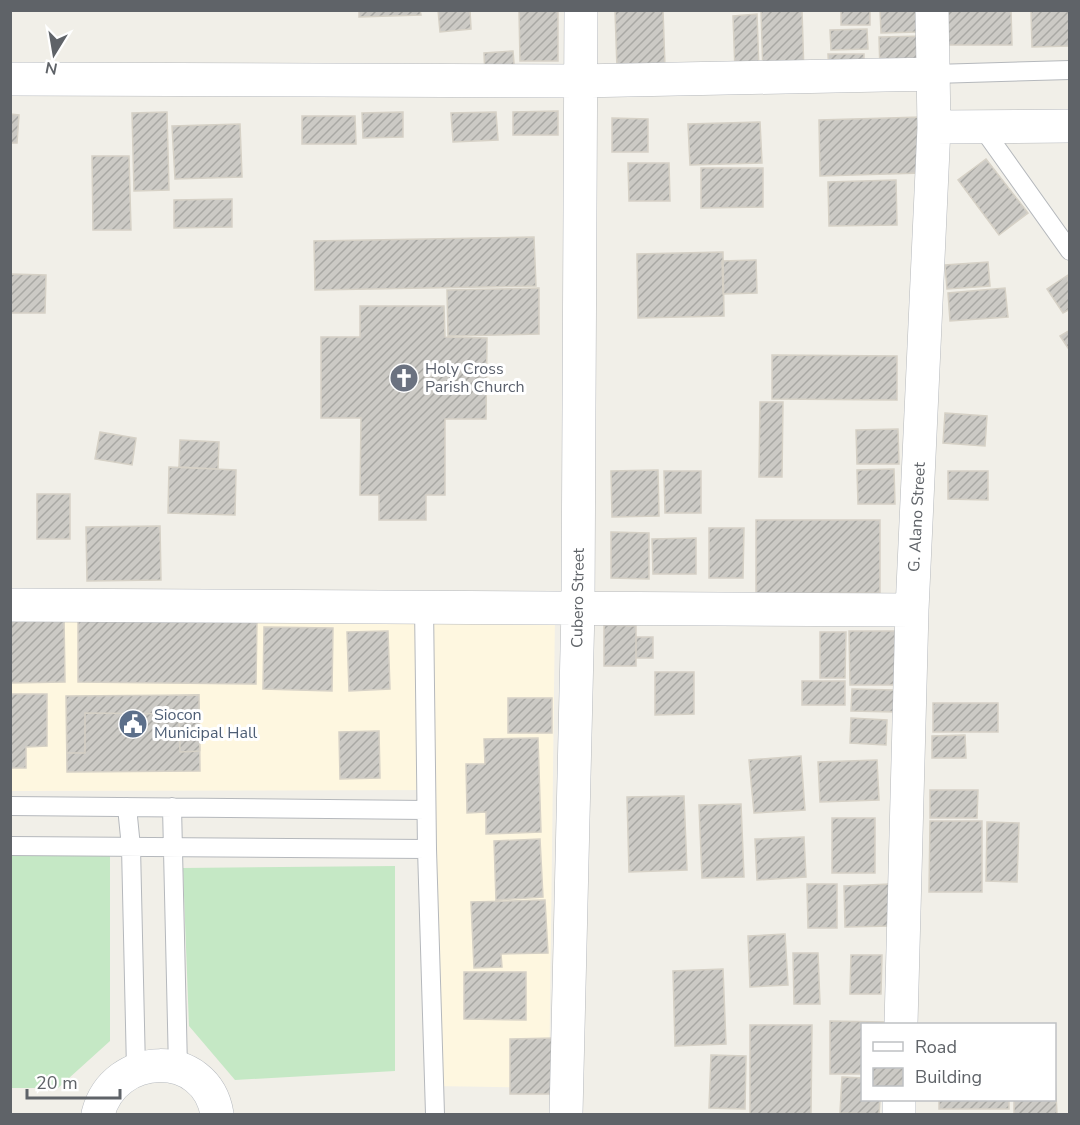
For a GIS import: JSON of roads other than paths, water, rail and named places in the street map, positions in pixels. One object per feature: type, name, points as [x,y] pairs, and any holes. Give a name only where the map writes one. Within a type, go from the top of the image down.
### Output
[{"type":"street","name":"Cubero Street","points":[[566,1114],[578,608],[581,10]]},
{"type":"street","name":"G. Alano Street","points":[[901,1023],[912,610],[934,127],[932,10]]},
{"type":"street","points":[[10,79],[579,81],[934,74]]},
{"type":"street","points":[[934,127],[1070,126]]},
{"type":"street","points":[[10,604],[912,610]]},
{"type":"street","points":[[98,1114],[104,1096],[114,1082],[136,1069],[161,1065],[178,1068],[205,1088],[217,1114]]},
{"type":"lane","points":[[934,74],[1070,70]]},
{"type":"lane","points":[[981,126],[1070,251]]},
{"type":"lane","points":[[424,606],[426,810],[435,1114]]},
{"type":"lane","points":[[10,806],[426,810]]},
{"type":"lane","points":[[127,807],[131,847],[136,1069]]},
{"type":"lane","points":[[172,807],[178,1068]]},
{"type":"lane","points":[[10,846],[427,849]]},
{"type":"place","name":"Holy Cross Parish Church","points":[[404,378]]},
{"type":"place","name":"Siocon Municipal Hall","points":[[133,724]]}]
